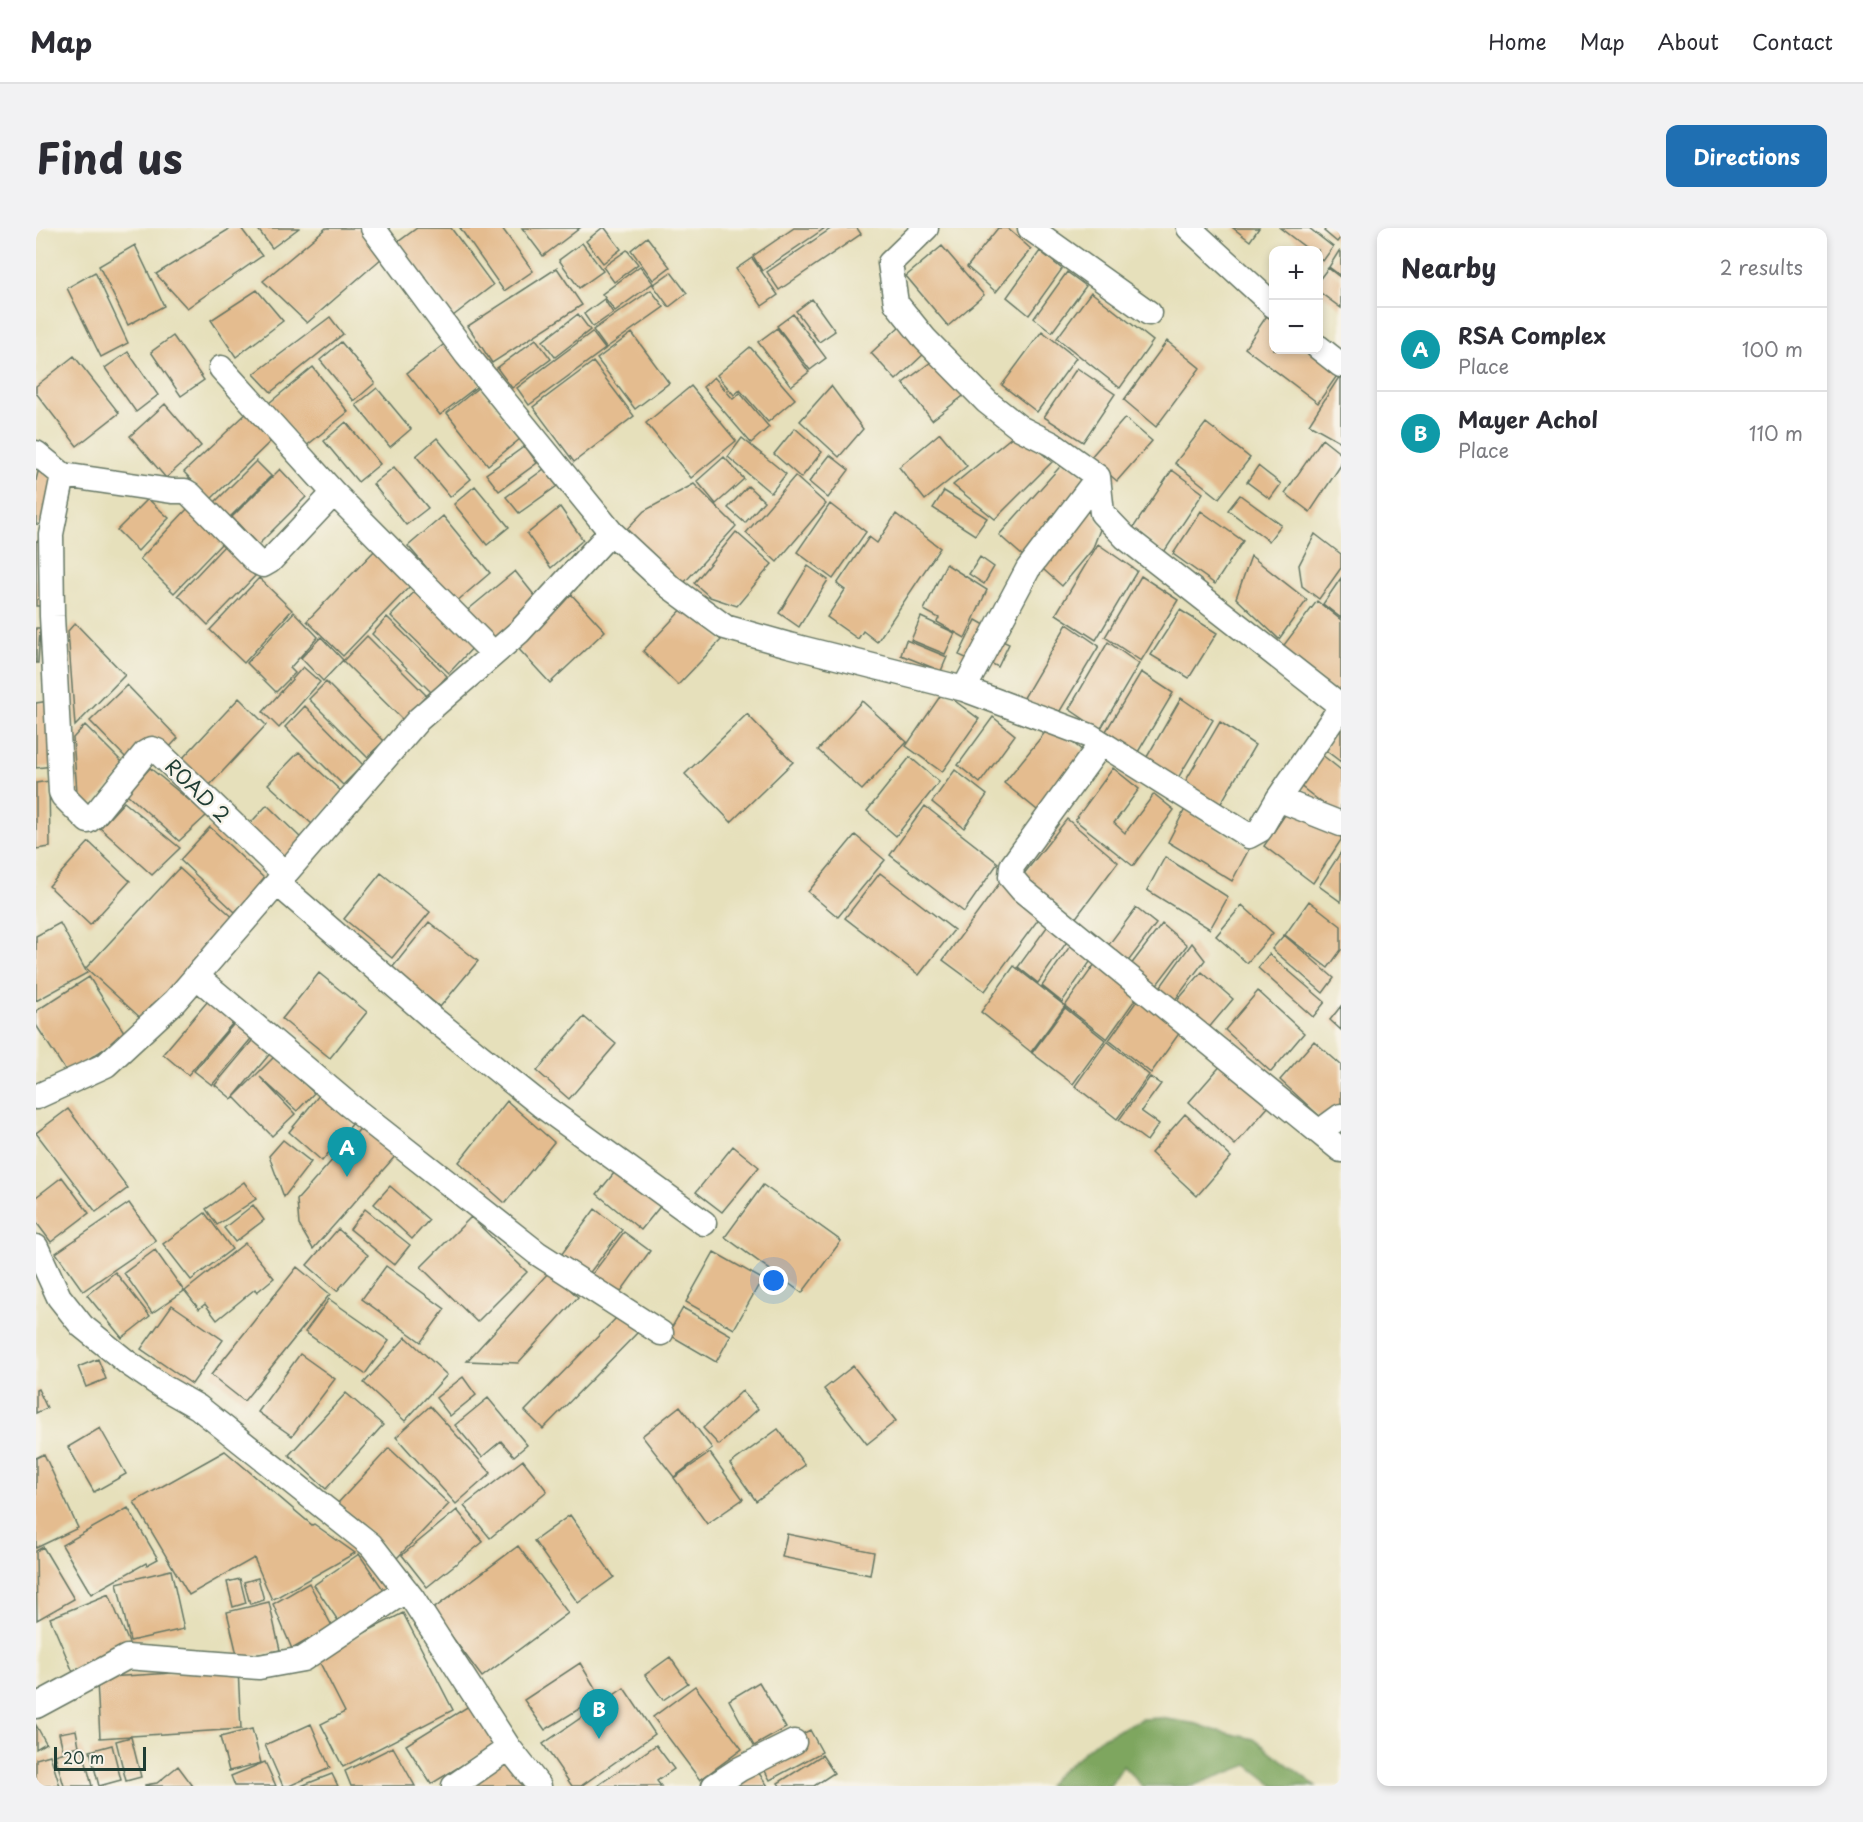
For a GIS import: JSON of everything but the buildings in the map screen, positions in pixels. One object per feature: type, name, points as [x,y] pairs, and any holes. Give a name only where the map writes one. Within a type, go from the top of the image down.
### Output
[{"type":"street","points":[[376,229],[467,355],[611,532],[669,586],[725,627],[964,689],[1090,736],[1249,836],[1260,830],[1278,799],[1341,707],[1125,537],[1102,513],[1098,477],[1052,444],[1020,428],[987,402],[925,339],[896,303],[890,262],[926,228]]},
{"type":"street","points":[[1030,228],[1149,313]]},
{"type":"street","points":[[1189,228],[1269,301]]},
{"type":"street","points":[[1323,351],[1341,365]]},
{"type":"street","points":[[221,368],[334,493],[494,652]]},
{"type":"street","points":[[36,453],[63,475],[185,491],[257,562],[263,565],[270,561],[334,493]]},
{"type":"street","name":"ROAD 2","points":[[63,475],[51,534],[52,616],[63,796],[88,821],[145,753],[152,749],[157,751],[281,879]]},
{"type":"street","points":[[964,689],[1028,569],[1098,477]]},
{"type":"street","points":[[36,1097],[106,1065],[175,1001],[419,719],[519,632],[611,532]]},
{"type":"street","points":[[1101,744],[1012,866],[1011,877],[1023,890],[1341,1150]]},
{"type":"street","points":[[1278,799],[1341,824]]},
{"type":"street","points":[[281,879],[431,1017],[541,1105],[704,1223]]},
{"type":"street","points":[[196,976],[349,1105],[537,1253],[662,1333]]},
{"type":"street","points":[[1319,1132],[1341,1116]]},
{"type":"street","points":[[36,1247],[59,1297],[82,1326],[128,1363],[198,1407],[371,1545],[406,1590],[509,1748],[539,1786]]},
{"type":"street","points":[[36,1706],[127,1657],[259,1667],[303,1659],[406,1590]]},
{"type":"street","points":[[714,1786],[740,1769],[794,1742]]},
{"type":"street","points":[[454,1786],[509,1748]]},
{"type":"green space","points":[[1161,1718],[1197,1724],[1254,1739],[1316,1786],[1275,1786],[1248,1765],[1192,1786],[1142,1786],[1123,1766],[1110,1786],[1047,1786],[1053,1778],[1099,1739],[1141,1719]]},
{"type":"place","name":"RSA Complex","points":[[347,1177]]},
{"type":"place","name":"Mayer Achol","points":[[599,1739]]}]
